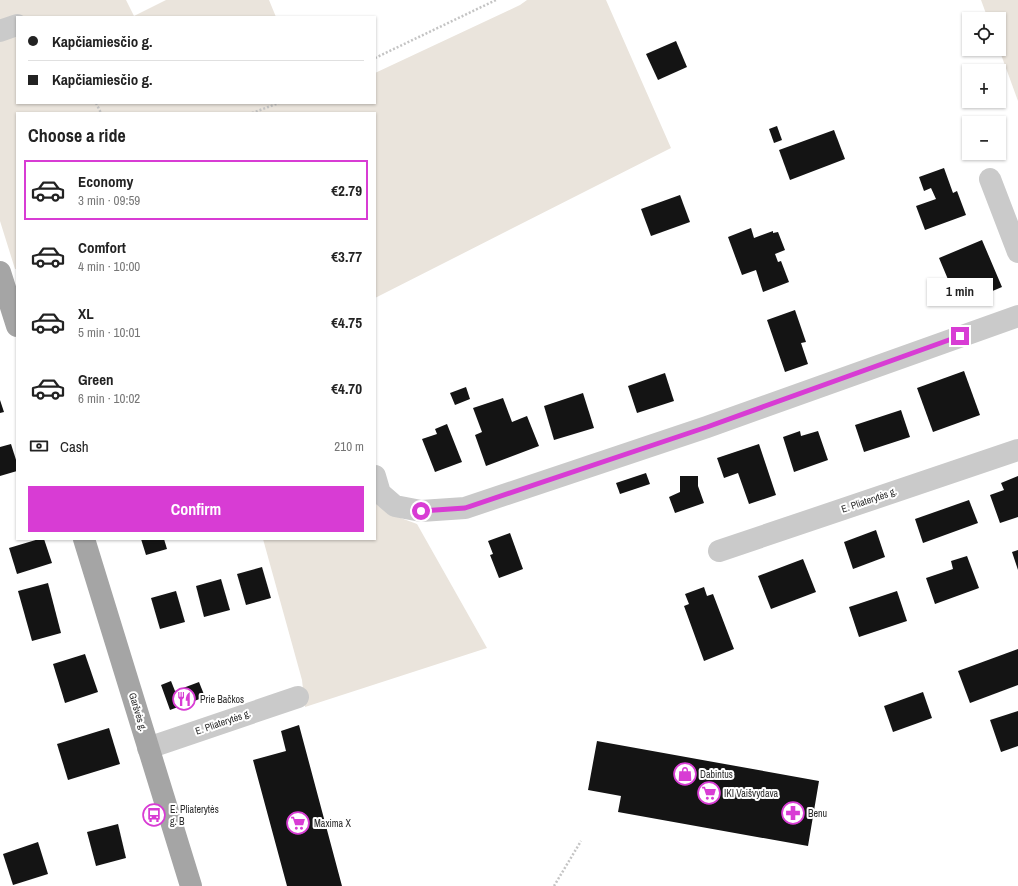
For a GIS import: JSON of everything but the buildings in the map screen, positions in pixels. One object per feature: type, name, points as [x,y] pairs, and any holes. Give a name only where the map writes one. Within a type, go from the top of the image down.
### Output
[{"type":"main road","points":[[0,272],[16,323]]},
{"type":"main road","name":"Garšvės g.","points":[[84,540],[191,886]]},
{"type":"street","points":[[0,31],[16,25]]},
{"type":"street","points":[[990,179],[1018,252]]},
{"type":"street","points":[[376,479],[380,493],[395,506],[421,511],[465,508],[707,427],[1018,316]]},
{"type":"street","name":"E. Pliaterytės g.","points":[[719,551],[1018,450]]},
{"type":"street","name":"E. Pliaterytės g.","points":[[148,748],[298,697]]},
{"type":"path","points":[[376,58],[496,0]]},
{"type":"path","points":[[255,112],[276,104]]},
{"type":"path","points":[[554,886],[581,841]]},
{"type":"shaded area","points":[[0,0],[126,0],[134,16],[16,16],[16,104],[376,104],[376,73],[520,5],[527,0],[606,0],[671,148],[376,297],[376,112],[16,112],[16,269],[0,221]]},
{"type":"shaded area","points":[[166,0],[269,0],[276,16],[134,16]]},
{"type":"shaded area","points":[[981,0],[1018,0],[1018,101],[1006,68],[1006,64],[1004,64],[1002,56],[1006,56],[1006,12],[985,12]]},
{"type":"shaded area","points":[[376,497],[390,514],[417,524],[487,648],[305,707],[302,680],[263,540],[376,540]]},
{"type":"place","name":"Prie Bačkos","points":[[184,699]]},
{"type":"place","name":"Dabintus","points":[[685,774]]},
{"type":"place","name":"IKI Vaišvydava","points":[[709,793]]},
{"type":"place","name":"Benu","points":[[793,813]]},
{"type":"place","name":"E. Pliaterytės g. B","points":[[154,815]]},
{"type":"place","name":"Maxima X","points":[[298,823]]},
{"type":"route","points":[[421,511],[465,508],[707,427],[960,336]]}]
